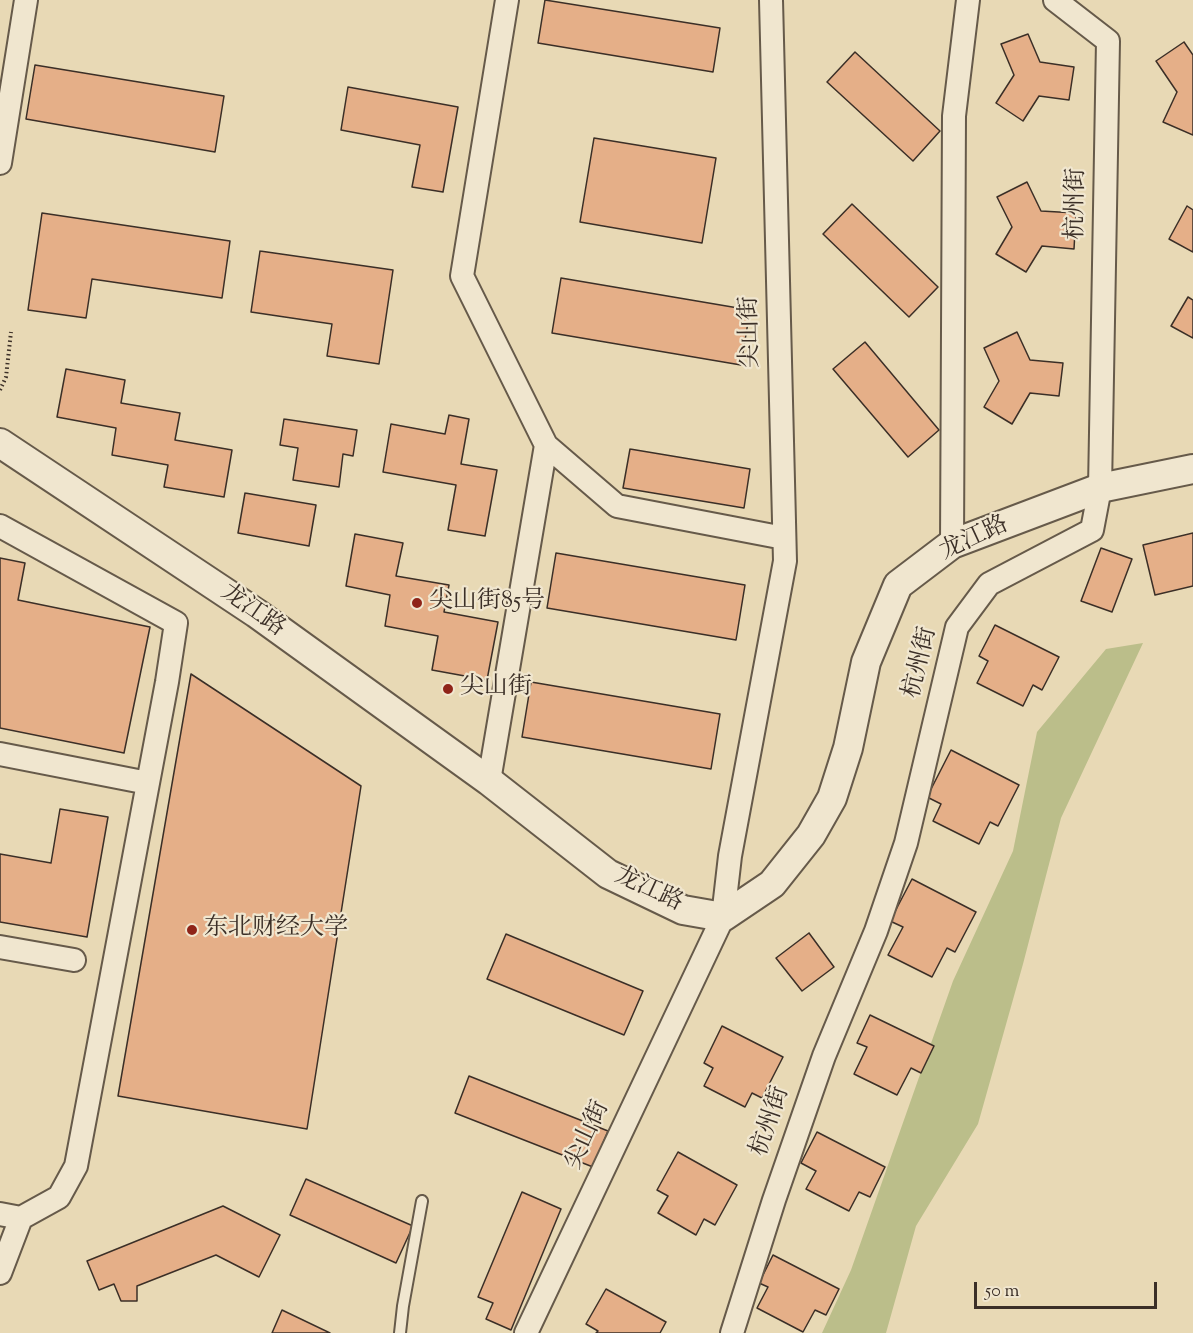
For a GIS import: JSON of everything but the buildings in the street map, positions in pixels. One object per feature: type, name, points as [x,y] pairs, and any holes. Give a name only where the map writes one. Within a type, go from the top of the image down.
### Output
[{"type":"street","points":[[0,163],[26,0]]},
{"type":"street","points":[[507,0],[462,276],[546,445],[617,506],[784,538]]},
{"type":"street","name":"尖山街","points":[[526,1333],[723,917],[730,856],[785,561],[771,0]]},
{"type":"street","points":[[952,544],[954,116],[968,0]]},
{"type":"street","name":"杭州街","points":[[732,1333],[774,1200],[824,1056],[876,930],[906,843],[957,627],[989,584],[1092,530],[1100,488],[1108,41],[1055,0]]},
{"type":"street","points":[[0,113],[5,141]]},
{"type":"street","name":"龙江路","points":[[0,443],[255,613],[489,781],[608,874],[683,910],[723,917],[772,884],[811,835],[832,798],[848,748],[866,662],[898,585],[952,544],[1100,488],[1193,469]]},
{"type":"street","points":[[489,781],[546,445]]},
{"type":"street","points":[[0,526],[176,623],[167,682],[76,1166],[59,1197],[10,1216],[0,1273]]},
{"type":"street","points":[[0,754],[148,783]]},
{"type":"street","points":[[0,947],[74,960]]},
{"type":"lane","points":[[400,1333],[422,1201]]},
{"type":"path","points":[[0,390],[6,377],[11,332]]},
{"type":"green space","points":[[1143,643],[1061,818],[978,1124],[916,1226],[886,1333],[822,1333],[851,1270],[953,981],[1013,851],[1037,732],[1106,649]]},
{"type":"place","name":"尖山街85号","points":[[417,603]]},
{"type":"place","name":"尖山街","points":[[448,689]]},
{"type":"place","name":"东北财经大学","points":[[192,930]]}]
